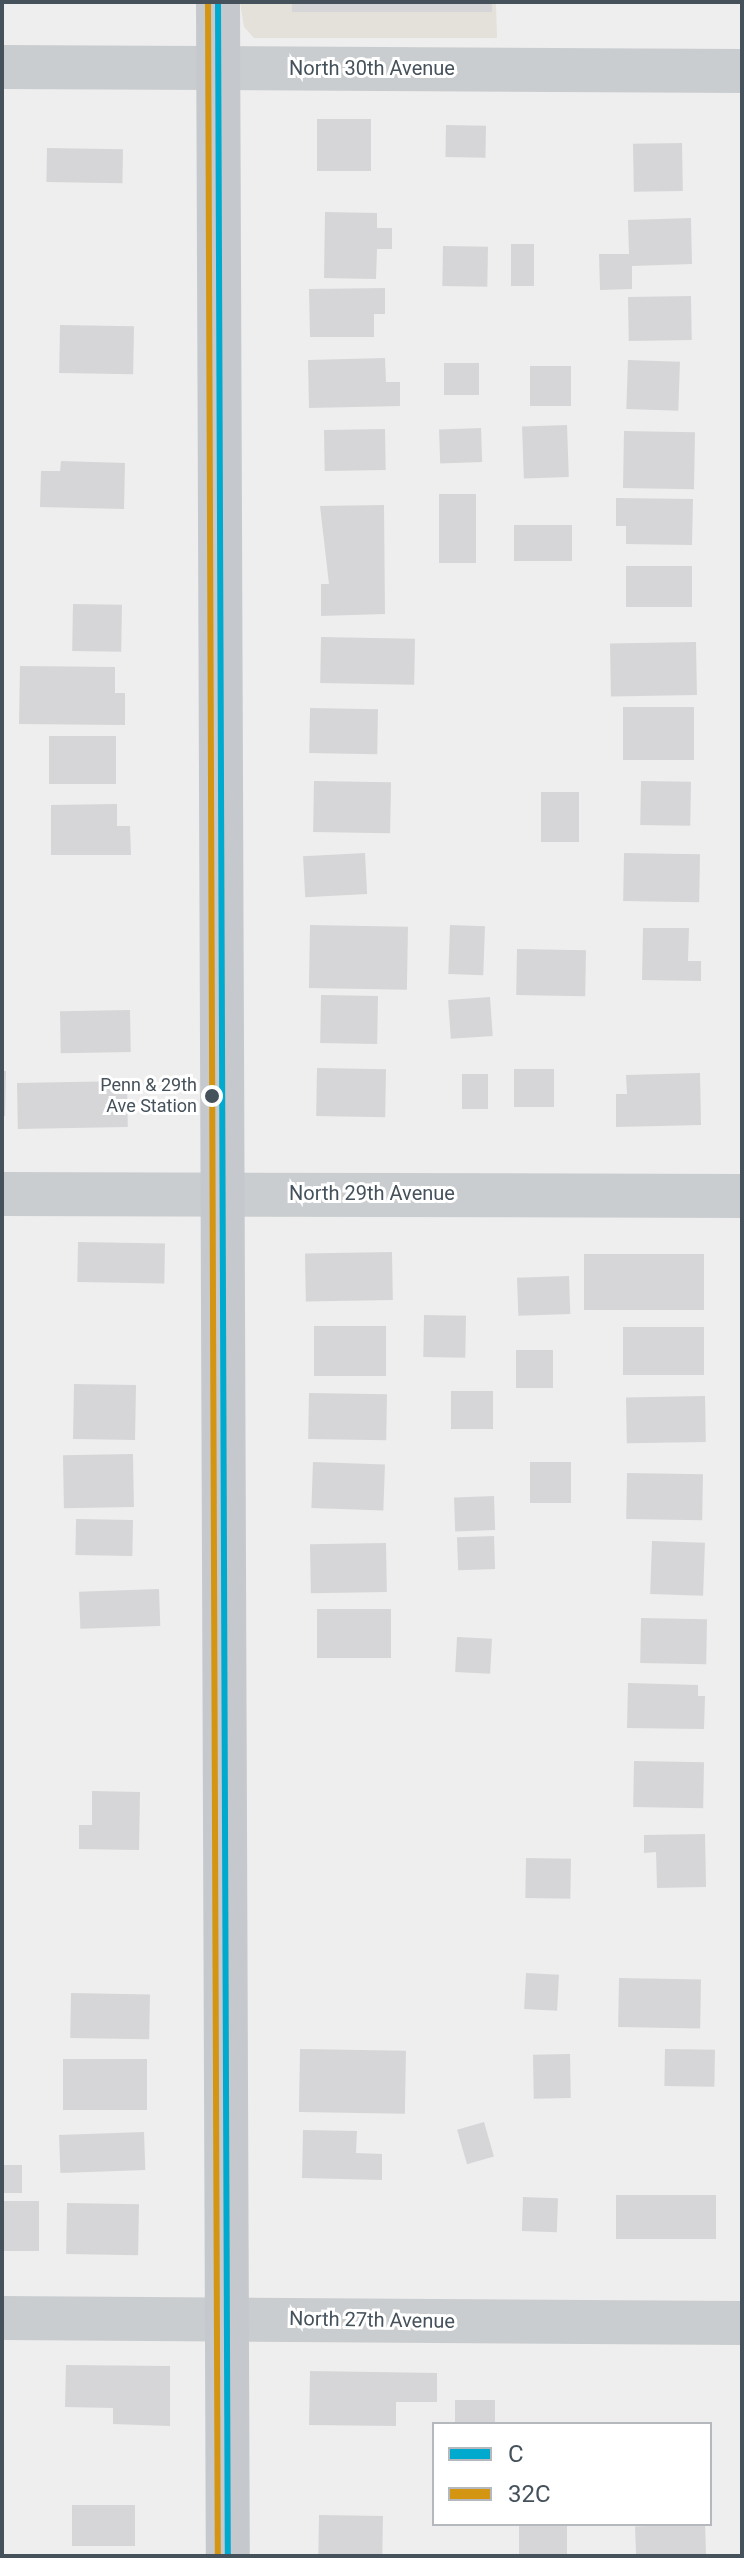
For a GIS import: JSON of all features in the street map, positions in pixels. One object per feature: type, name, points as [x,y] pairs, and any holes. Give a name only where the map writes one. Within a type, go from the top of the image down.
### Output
[{"type":"main road","points":[[218,2],[228,2556]]},
{"type":"street","name":"North 30th Avenue","points":[[2,67],[742,71]]},
{"type":"street","name":"North 29th Avenue","points":[[2,1194],[742,1196]]},
{"type":"street","name":"North 27th Avenue","points":[[2,2318],[742,2323]]},
{"type":"shaded area","points":[[240,2],[496,2],[497,38],[254,38],[244,27]]},
{"type":"building","points":[[292,2],[492,2],[492,12],[292,12]]},
{"type":"building","points":[[317,119],[371,119],[371,171],[317,171]]},
{"type":"building","points":[[446,125],[486,126],[485,158],[445,157]]},
{"type":"building","points":[[682,143],[683,191],[634,192],[633,144]]},
{"type":"building","points":[[47,148],[123,149],[122,183],[46,182]]},
{"type":"building","points":[[325,212],[377,213],[377,228],[392,228],[392,249],[377,249],[376,279],[324,278]]},
{"type":"building","points":[[691,218],[692,264],[632,266],[632,289],[600,290],[599,254],[629,254],[628,220]]},
{"type":"building","points":[[511,244],[534,244],[534,286],[511,286]]},
{"type":"building","points":[[443,246],[488,247],[487,287],[442,286]]},
{"type":"building","points":[[385,288],[385,314],[374,314],[374,337],[310,337],[309,289]]},
{"type":"building","points":[[691,296],[692,340],[629,341],[628,297]]},
{"type":"building","points":[[60,325],[134,326],[133,374],[59,373]]},
{"type":"building","points":[[385,358],[386,382],[400,382],[400,406],[309,408],[308,360]]},
{"type":"building","points":[[628,360],[680,362],[678,411],[626,409]]},
{"type":"building","points":[[444,363],[479,363],[479,395],[444,395]]},
{"type":"building","points":[[530,366],[571,366],[571,406],[530,406]]},
{"type":"building","points":[[567,425],[569,477],[524,479],[522,427]]},
{"type":"building","points":[[481,428],[482,462],[440,463],[439,429]]},
{"type":"building","points":[[385,429],[386,470],[325,471],[324,430]]},
{"type":"building","points":[[624,431],[695,432],[694,489],[623,488]]},
{"type":"building","points":[[61,461],[125,463],[124,509],[40,507],[41,471],[60,471]]},
{"type":"building","points":[[439,494],[476,494],[476,563],[439,563]]},
{"type":"building","points":[[616,498],[693,499],[692,545],[626,544],[626,526],[616,526]]},
{"type":"building","points":[[384,505],[385,614],[321,616],[321,584],[329,584],[320,506]]},
{"type":"building","points":[[514,525],[572,525],[572,561],[514,561]]},
{"type":"building","points":[[626,566],[692,566],[692,607],[626,607]]},
{"type":"building","points":[[73,604],[122,605],[121,652],[72,651]]},
{"type":"building","points":[[321,637],[415,639],[414,685],[320,683]]},
{"type":"building","points":[[696,642],[697,695],[611,696],[610,644]]},
{"type":"building","points":[[20,666],[115,667],[115,693],[125,693],[125,725],[19,724]]},
{"type":"building","points":[[623,707],[694,707],[694,760],[623,760]]},
{"type":"building","points":[[310,708],[378,709],[377,754],[309,753]]},
{"type":"building","points":[[49,736],[116,736],[116,784],[49,784]]},
{"type":"building","points":[[314,781],[391,782],[390,833],[313,832]]},
{"type":"building","points":[[641,781],[691,782],[690,826],[640,825]]},
{"type":"building","points":[[541,792],[579,792],[579,842],[541,842]]},
{"type":"building","points":[[117,804],[117,826],[130,826],[131,855],[51,855],[51,805]]},
{"type":"building","points":[[365,853],[367,894],[305,897],[303,856]]},
{"type":"building","points":[[624,853],[700,854],[699,902],[623,901]]},
{"type":"building","points":[[310,925],[408,927],[407,990],[309,988]]},
{"type":"building","points":[[450,925],[485,926],[483,975],[448,974]]},
{"type":"building","points":[[643,928],[689,928],[688,961],[701,961],[701,981],[642,980]]},
{"type":"building","points":[[517,949],[586,950],[585,996],[516,995]]},
{"type":"building","points":[[321,995],[378,996],[377,1044],[320,1043]]},
{"type":"building","points":[[490,997],[493,1036],[451,1039],[448,1000]]},
{"type":"building","points":[[130,1010],[131,1052],[61,1053],[60,1011]]},
{"type":"building","points":[[317,1068],[386,1069],[385,1117],[316,1116]]},
{"type":"building","points":[[514,1069],[554,1069],[554,1107],[514,1107]]},
{"type":"building","points":[[2,1071],[6,1071],[5,1116],[2,1116]]},
{"type":"building","points":[[700,1073],[701,1125],[616,1127],[616,1094],[627,1094],[626,1075]]},
{"type":"building","points":[[462,1074],[488,1074],[488,1109],[462,1109]]},
{"type":"building","points":[[127,1081],[128,1127],[18,1129],[17,1083]]},
{"type":"building","points":[[78,1242],[165,1244],[164,1284],[77,1282]]},
{"type":"building","points":[[392,1252],[393,1300],[306,1302],[305,1254]]},
{"type":"building","points":[[584,1254],[704,1254],[704,1310],[584,1310]]},
{"type":"building","points":[[569,1276],[570,1314],[518,1316],[517,1278]]},
{"type":"building","points":[[424,1315],[466,1316],[465,1358],[423,1357]]},
{"type":"building","points":[[314,1326],[386,1326],[386,1376],[314,1376]]},
{"type":"building","points":[[623,1327],[704,1327],[704,1375],[623,1375]]},
{"type":"building","points":[[516,1350],[553,1350],[553,1388],[516,1388]]},
{"type":"building","points":[[74,1384],[136,1385],[135,1440],[73,1439]]},
{"type":"building","points":[[451,1391],[493,1391],[493,1429],[451,1429]]},
{"type":"building","points":[[309,1393],[387,1394],[386,1440],[308,1439]]},
{"type":"building","points":[[705,1396],[706,1442],[627,1443],[626,1397]]},
{"type":"building","points":[[133,1454],[134,1507],[64,1508],[63,1455]]},
{"type":"building","points":[[313,1462],[385,1465],[383,1510],[311,1508]]},
{"type":"building","points":[[530,1462],[571,1462],[571,1503],[530,1503]]},
{"type":"building","points":[[627,1473],[703,1474],[702,1520],[626,1519]]},
{"type":"building","points":[[494,1496],[495,1530],[455,1531],[454,1497]]},
{"type":"building","points":[[76,1519],[133,1520],[132,1556],[75,1555]]},
{"type":"building","points":[[494,1536],[495,1569],[458,1570],[457,1537]]},
{"type":"building","points":[[652,1541],[705,1543],[703,1596],[650,1594]]},
{"type":"building","points":[[386,1543],[387,1592],[311,1593],[310,1544]]},
{"type":"building","points":[[159,1589],[160,1626],[80,1629],[79,1592]]},
{"type":"building","points":[[317,1609],[391,1609],[391,1658],[317,1658]]},
{"type":"building","points":[[641,1618],[707,1619],[706,1664],[640,1663]]},
{"type":"building","points":[[457,1637],[492,1639],[490,1674],[455,1672]]},
{"type":"building","points":[[628,1683],[698,1685],[698,1696],[705,1696],[704,1729],[627,1728]]},
{"type":"building","points":[[634,1761],[704,1762],[703,1808],[633,1807]]},
{"type":"building","points":[[92,1791],[140,1792],[139,1850],[79,1849],[79,1825],[92,1825]]},
{"type":"building","points":[[705,1834],[706,1887],[657,1888],[656,1852],[644,1853],[644,1835]]},
{"type":"building","points":[[526,1858],[571,1859],[570,1899],[525,1898]]},
{"type":"building","points":[[526,1973],[559,1975],[557,2011],[524,2009]]},
{"type":"building","points":[[619,1978],[701,1979],[700,2028],[618,2027]]},
{"type":"building","points":[[71,1993],[150,1994],[149,2039],[70,2038]]},
{"type":"building","points":[[300,2049],[406,2051],[405,2114],[299,2112]]},
{"type":"building","points":[[665,2049],[715,2050],[714,2087],[664,2086]]},
{"type":"building","points":[[570,2054],[571,2098],[534,2099],[533,2055]]},
{"type":"building","points":[[63,2059],[147,2059],[147,2110],[63,2110]]},
{"type":"building","points":[[484,2122],[494,2157],[467,2164],[457,2130]]},
{"type":"building","points":[[303,2130],[357,2131],[356,2153],[382,2154],[382,2180],[302,2178]]},
{"type":"building","points":[[144,2132],[145,2170],[60,2173],[59,2135]]},
{"type":"building","points":[[2,2165],[22,2165],[22,2193],[2,2193]]},
{"type":"building","points":[[616,2195],[716,2195],[716,2239],[616,2239]]},
{"type":"building","points":[[523,2197],[558,2198],[557,2232],[522,2231]]},
{"type":"building","points":[[2,2201],[39,2201],[39,2251],[2,2251]]},
{"type":"building","points":[[67,2203],[139,2204],[138,2255],[66,2254]]},
{"type":"building","points":[[66,2365],[170,2366],[170,2426],[113,2424],[113,2408],[65,2407]]},
{"type":"building","points":[[310,2371],[437,2373],[437,2402],[396,2402],[396,2426],[309,2425]]},
{"type":"building","points":[[455,2400],[495,2400],[495,2422],[455,2422]]},
{"type":"building","points":[[72,2505],[135,2505],[135,2546],[72,2546]]},
{"type":"building","points":[[319,2515],[383,2516],[382,2556],[318,2556]]},
{"type":"building","points":[[519,2526],[567,2526],[567,2556],[519,2556]]},
{"type":"building","points":[[635,2526],[705,2526],[706,2556],[636,2556]]},
{"type":"transit line","name":"32C","points":[[208,2],[218,2556]]},
{"type":"transit line","name":"C","points":[[218,2],[228,2556]]},
{"type":"place","name":"Penn & 29th Ave Station","points":[[212,1096]]}]
